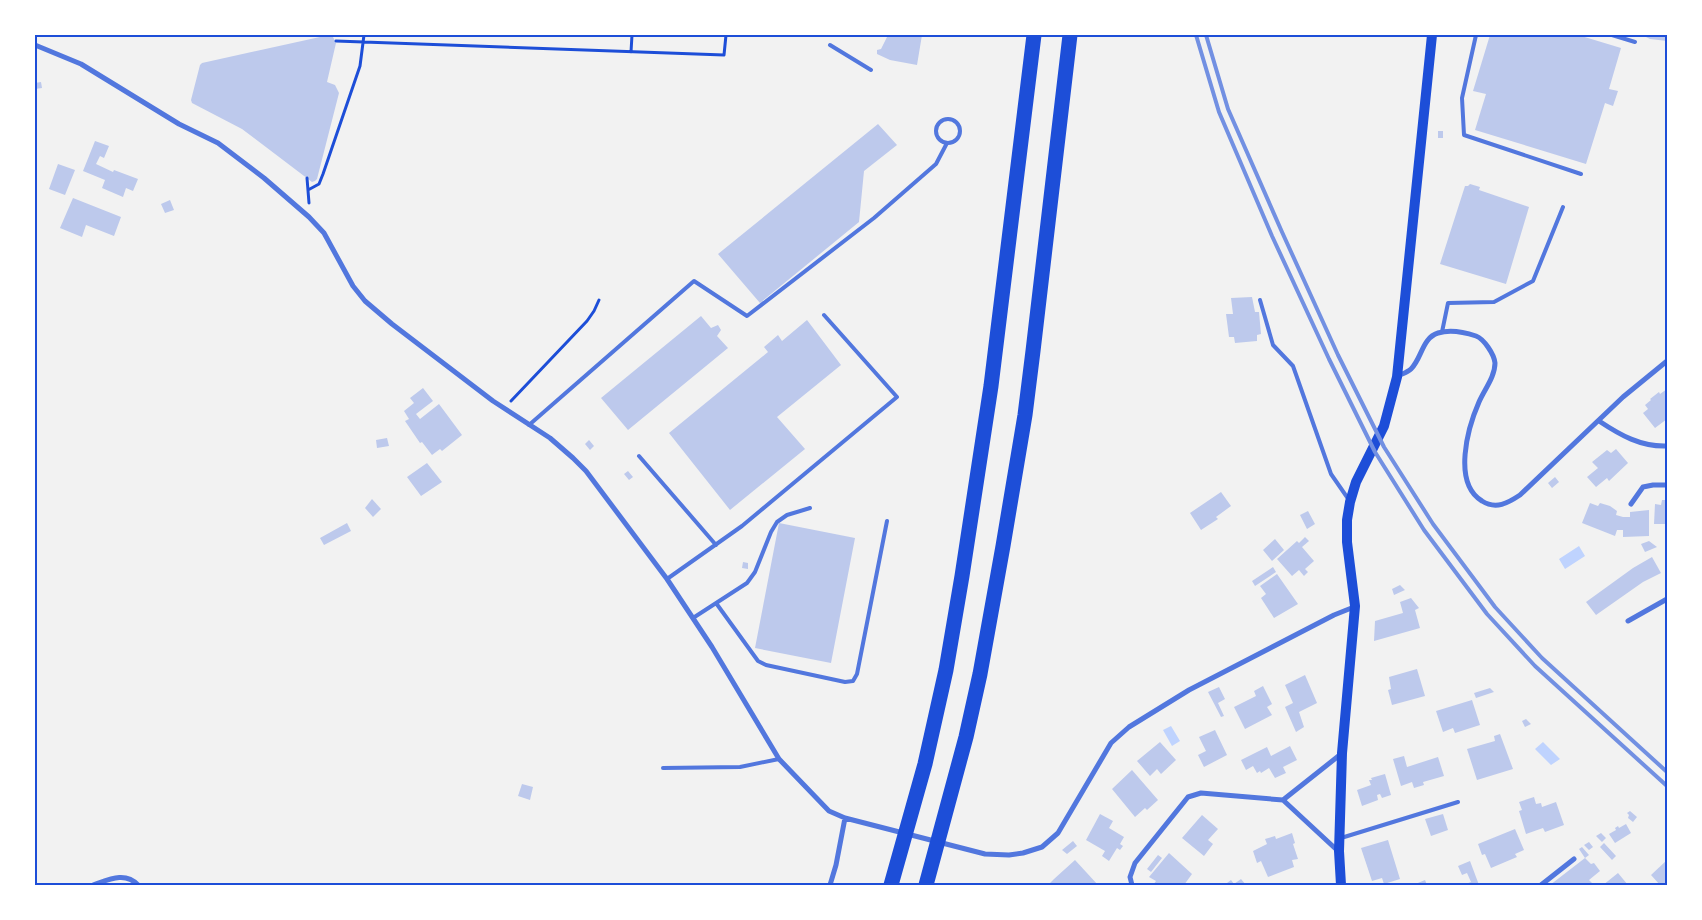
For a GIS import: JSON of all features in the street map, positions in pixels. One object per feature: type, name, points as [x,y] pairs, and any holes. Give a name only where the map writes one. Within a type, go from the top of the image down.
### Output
[{"type":"highway","points":[[891,885],[925,764],[946,670],[962,576],[991,386],[1034,35]]},
{"type":"highway","points":[[926,885],[966,737],[1004,546],[1025,416],[1070,35]]},
{"type":"main road","points":[[1341,885],[1339,838],[1342,753],[1355,606],[1346,542],[1347,520],[1356,482],[1384,426],[1396,377],[1432,35]]},
{"type":"street","points":[[35,45],[81,64],[179,124],[218,143],[264,178],[309,216],[324,233],[353,286],[365,301],[392,324],[504,408],[550,438],[574,458],[586,471],[667,579],[712,647],[779,759],[829,811],[845,818],[985,854],[1009,855],[1042,847],[1058,832],[1111,743],[1129,727],[1189,690],[1355,606]]},
{"type":"street","points":[[1396,377],[1411,369],[1426,343],[1436,334],[1442,332],[1466,333],[1480,338],[1490,349],[1495,361],[1493,372],[1478,403],[1464,460],[1465,478],[1480,501],[1493,506],[1508,504],[1520,495],[1624,397],[1667,361]]},
{"type":"street","points":[[1599,421],[1615,432],[1636,442],[1667,446]]},
{"type":"street","points":[[1631,504],[1643,487],[1667,485]]},
{"type":"street","points":[[1628,621],[1667,599]]},
{"type":"street","points":[[1283,800],[1342,753]]},
{"type":"street","points":[[1132,885],[1130,877],[1135,863],[1188,797],[1201,793],[1283,800],[1339,851]]},
{"type":"street","points":[[830,885],[845,818]]},
{"type":"street","points":[[1540,885],[1574,859]]},
{"type":"street","points":[[93,885],[125,877],[138,885]]},
{"type":"lane","points":[[1476,35],[1462,98],[1464,135],[1581,174]]},
{"type":"lane","points":[[1612,35],[1635,42]]},
{"type":"lane","points":[[830,45],[871,70]]},
{"type":"lane","points":[[947,120],[957,124],[960,132],[954,142],[947,143],[940,140],[936,134],[938,126],[947,120]]},
{"type":"lane","points":[[529,425],[694,281],[747,316],[874,218],[936,164],[947,143]]},
{"type":"lane","points":[[1442,332],[1448,303],[1494,302],[1533,281],[1563,207]]},
{"type":"lane","points":[[1260,300],[1273,345],[1293,366],[1330,474],[1350,502]]},
{"type":"lane","points":[[667,579],[742,526],[897,397],[824,315]]},
{"type":"lane","points":[[639,456],[716,545]]},
{"type":"lane","points":[[693,618],[747,583],[755,572],[777,522],[787,515],[810,508]]},
{"type":"lane","points":[[716,603],[758,661],[766,665],[845,682],[853,681],[857,674],[887,521]]},
{"type":"lane","points":[[663,768],[740,767],[779,759]]},
{"type":"lane","points":[[1339,838],[1458,802]]},
{"type":"path","points":[[307,178],[308,190],[319,184],[360,66],[364,35]]},
{"type":"path","points":[[631,52],[632,35]]},
{"type":"path","points":[[336,41],[724,55],[726,35]]},
{"type":"path","points":[[504,408],[587,321],[599,300]]},
{"type":"water","points":[[1579,546],[1585,556],[1565,569],[1559,559]]},
{"type":"water","points":[[1171,726],[1180,741],[1172,746],[1163,730]]},
{"type":"water","points":[[1543,742],[1560,759],[1551,765],[1535,749]]},
{"type":"building","points":[[329,35],[333,37],[336,43],[327,82],[335,85],[339,93],[315,181],[312,182],[242,129],[192,103],[191,100],[202,63]]},
{"type":"building","points":[[888,35],[922,35],[917,65],[890,60],[877,54],[877,50],[881,49]]},
{"type":"building","points":[[1490,35],[1578,35],[1621,48],[1609,89],[1618,91],[1613,106],[1605,103],[1586,164],[1475,130],[1486,94],[1473,91]]},
{"type":"building","points":[[1642,35],[1667,35],[1667,41],[1650,39]]},
{"type":"building","points":[[41,82],[42,88],[35,89],[35,83]]},
{"type":"building","points":[[878,124],[897,145],[864,171],[859,222],[760,303],[718,254]]},
{"type":"building","points":[[1438,131],[1443,131],[1443,138],[1438,138]]},
{"type":"building","points":[[95,141],[109,146],[104,158],[100,156],[96,164],[113,172],[114,170],[138,179],[133,191],[126,188],[123,197],[102,188],[105,180],[83,171]]},
{"type":"building","points":[[58,164],[75,170],[65,195],[49,189]]},
{"type":"building","points":[[1470,184],[1480,187],[1479,190],[1529,207],[1506,284],[1440,264],[1465,186]]},
{"type":"building","points":[[73,198],[121,217],[114,236],[86,225],[82,237],[60,228]]},
{"type":"building","points":[[170,200],[174,210],[165,213],[161,204]]},
{"type":"building","points":[[1252,297],[1255,312],[1259,312],[1261,334],[1257,335],[1257,341],[1235,343],[1234,337],[1229,337],[1226,314],[1233,314],[1231,298]]},
{"type":"building","points":[[701,316],[711,328],[718,325],[721,330],[717,336],[728,348],[628,430],[601,398]]},
{"type":"building","points":[[807,320],[841,365],[777,417],[805,449],[730,510],[669,433],[768,352],[764,347],[778,335],[782,341]]},
{"type":"building","points":[[423,388],[433,401],[416,414],[420,419],[439,404],[462,435],[442,451],[440,449],[432,455],[422,442],[420,443],[405,421],[409,419],[404,411],[414,403],[410,398]]},
{"type":"building","points":[[1667,389],[1667,419],[1655,428],[1643,413],[1648,409],[1645,405],[1659,392],[1660,394]]},
{"type":"building","points":[[387,438],[389,446],[377,448],[376,440]]},
{"type":"building","points":[[589,440],[594,446],[590,450],[585,444]]},
{"type":"building","points":[[1616,449],[1628,463],[1609,481],[1607,478],[1596,487],[1587,477],[1598,468],[1592,462],[1607,450],[1611,453]]},
{"type":"building","points":[[427,463],[442,482],[421,496],[407,477]]},
{"type":"building","points":[[628,471],[633,477],[629,480],[624,474]]},
{"type":"building","points":[[1555,477],[1559,482],[1552,488],[1548,483]]},
{"type":"building","points":[[1221,492],[1231,506],[1216,517],[1218,519],[1201,530],[1190,513]]},
{"type":"building","points":[[372,499],[381,509],[373,517],[365,508]]},
{"type":"building","points":[[1662,500],[1667,500],[1667,524],[1654,524],[1655,504],[1661,505]]},
{"type":"building","points":[[1590,503],[1598,506],[1600,503],[1610,506],[1617,511],[1616,515],[1623,517],[1630,517],[1630,512],[1649,510],[1649,536],[1623,537],[1623,530],[1617,530],[1615,536],[1582,523]]},
{"type":"building","points":[[1308,511],[1315,524],[1307,529],[1300,515]]},
{"type":"building","points":[[347,523],[351,531],[324,545],[320,538]]},
{"type":"building","points":[[779,523],[855,538],[831,663],[755,648]]},
{"type":"building","points":[[1305,537],[1309,541],[1302,547],[1314,561],[1305,569],[1308,572],[1304,576],[1299,570],[1292,576],[1277,559],[1297,541],[1299,543]]},
{"type":"building","points":[[1275,539],[1284,550],[1272,561],[1263,550]]},
{"type":"building","points":[[1649,541],[1657,547],[1645,552],[1641,544]]},
{"type":"building","points":[[1652,557],[1661,573],[1643,582],[1596,615],[1586,602],[1633,568]]},
{"type":"building","points":[[743,562],[748,563],[748,569],[742,568]]},
{"type":"building","points":[[1273,567],[1276,572],[1255,586],[1252,581]]},
{"type":"building","points":[[1277,574],[1298,604],[1274,618],[1261,598],[1266,594],[1260,586]]},
{"type":"building","points":[[1400,585],[1405,590],[1394,595],[1392,589]]},
{"type":"building","points":[[1411,598],[1419,608],[1415,610],[1420,628],[1374,641],[1375,621],[1403,613],[1400,602]]},
{"type":"building","points":[[1417,669],[1425,696],[1392,705],[1388,690],[1391,689],[1389,677]]},
{"type":"building","points":[[1305,675],[1317,703],[1299,712],[1304,727],[1296,732],[1285,707],[1293,703],[1285,685]]},
{"type":"building","points":[[1263,686],[1272,704],[1267,707],[1272,715],[1245,729],[1234,707],[1256,696],[1254,691]]},
{"type":"building","points":[[1219,687],[1225,699],[1218,703],[1224,716],[1221,717],[1208,692]]},
{"type":"building","points":[[1490,688],[1494,692],[1476,698],[1474,693]]},
{"type":"building","points":[[1472,700],[1480,725],[1455,733],[1453,728],[1443,732],[1436,711]]},
{"type":"building","points":[[1526,719],[1531,724],[1525,727],[1522,721]]},
{"type":"building","points":[[1215,730],[1227,755],[1204,767],[1198,755],[1206,751],[1199,737]]},
{"type":"building","points":[[1500,734],[1513,769],[1477,780],[1467,749],[1495,741],[1494,736]]},
{"type":"building","points":[[1160,742],[1176,760],[1161,774],[1157,769],[1150,776],[1137,761]]},
{"type":"building","points":[[1290,746],[1297,760],[1283,767],[1286,773],[1275,778],[1269,768],[1261,773],[1260,771],[1257,773],[1253,766],[1246,770],[1241,760],[1267,747],[1271,756]]},
{"type":"building","points":[[1404,756],[1407,767],[1438,757],[1444,776],[1423,782],[1424,785],[1414,788],[1412,782],[1401,786],[1393,759]]},
{"type":"building","points":[[1132,770],[1158,800],[1147,810],[1145,808],[1135,817],[1112,789]]},
{"type":"building","points":[[1385,774],[1391,795],[1382,798],[1380,794],[1377,795],[1378,800],[1362,806],[1357,790],[1371,785],[1369,780],[1372,780],[1371,778]]},
{"type":"building","points":[[522,784],[533,787],[530,800],[518,796]]},
{"type":"building","points":[[1534,797],[1536,804],[1541,803],[1542,807],[1556,802],[1564,825],[1545,832],[1543,828],[1526,834],[1519,811],[1522,810],[1519,802]]},
{"type":"building","points":[[1630,811],[1637,817],[1633,822],[1628,818],[1629,815],[1627,813]]},
{"type":"building","points":[[1100,814],[1113,821],[1109,828],[1124,837],[1120,844],[1123,846],[1120,850],[1117,848],[1109,861],[1102,856],[1105,851],[1086,840]]},
{"type":"building","points":[[1443,814],[1448,830],[1431,836],[1425,819]]},
{"type":"building","points":[[1202,815],[1218,829],[1208,840],[1213,844],[1204,856],[1182,838]]},
{"type":"building","points":[[1626,824],[1631,833],[1615,843],[1609,834],[1616,830],[1615,828],[1618,826],[1619,828]]},
{"type":"building","points":[[1515,829],[1524,850],[1515,854],[1517,857],[1491,868],[1485,854],[1482,855],[1478,844]]},
{"type":"building","points":[[1292,833],[1298,859],[1292,860],[1294,867],[1268,877],[1261,861],[1257,863],[1253,851],[1267,844],[1265,839],[1275,836],[1276,839]]},
{"type":"building","points":[[1601,833],[1606,838],[1602,842],[1596,836]]},
{"type":"building","points":[[1388,840],[1400,879],[1384,884],[1382,878],[1372,881],[1361,848]]},
{"type":"building","points":[[1073,841],[1077,846],[1067,854],[1062,850]]},
{"type":"building","points":[[1589,842],[1593,847],[1589,850],[1584,845]]},
{"type":"building","points":[[1604,843],[1616,856],[1612,860],[1600,847]]},
{"type":"building","points":[[1582,847],[1589,855],[1585,858],[1579,849]]},
{"type":"building","points":[[1169,853],[1192,874],[1184,885],[1177,883],[1176,885],[1153,885],[1156,881],[1149,877]]},
{"type":"building","points":[[1158,855],[1162,858],[1151,872],[1147,869]]},
{"type":"building","points":[[1585,858],[1591,864],[1594,863],[1600,871],[1589,880],[1593,884],[1550,885]]},
{"type":"building","points":[[1075,860],[1098,885],[1048,885],[1054,879]]},
{"type":"building","points":[[1667,860],[1667,885],[1660,885],[1651,875]]},
{"type":"building","points":[[1470,861],[1479,885],[1463,885],[1471,882],[1467,873],[1462,875],[1458,866]]},
{"type":"building","points":[[1618,873],[1628,885],[1603,885]]},
{"type":"building","points":[[1241,879],[1246,885],[1229,885],[1227,883],[1231,880],[1234,884]]},
{"type":"building","points":[[1425,880],[1427,885],[1413,885]]},
{"type":"railway","points":[[1196,35],[1219,112],[1272,236],[1375,452],[1424,530],[1487,614],[1535,666],[1667,786]]},
{"type":"railway","points":[[1206,35],[1228,109],[1338,355],[1384,447],[1433,524],[1495,607],[1542,658],[1667,772]]}]
